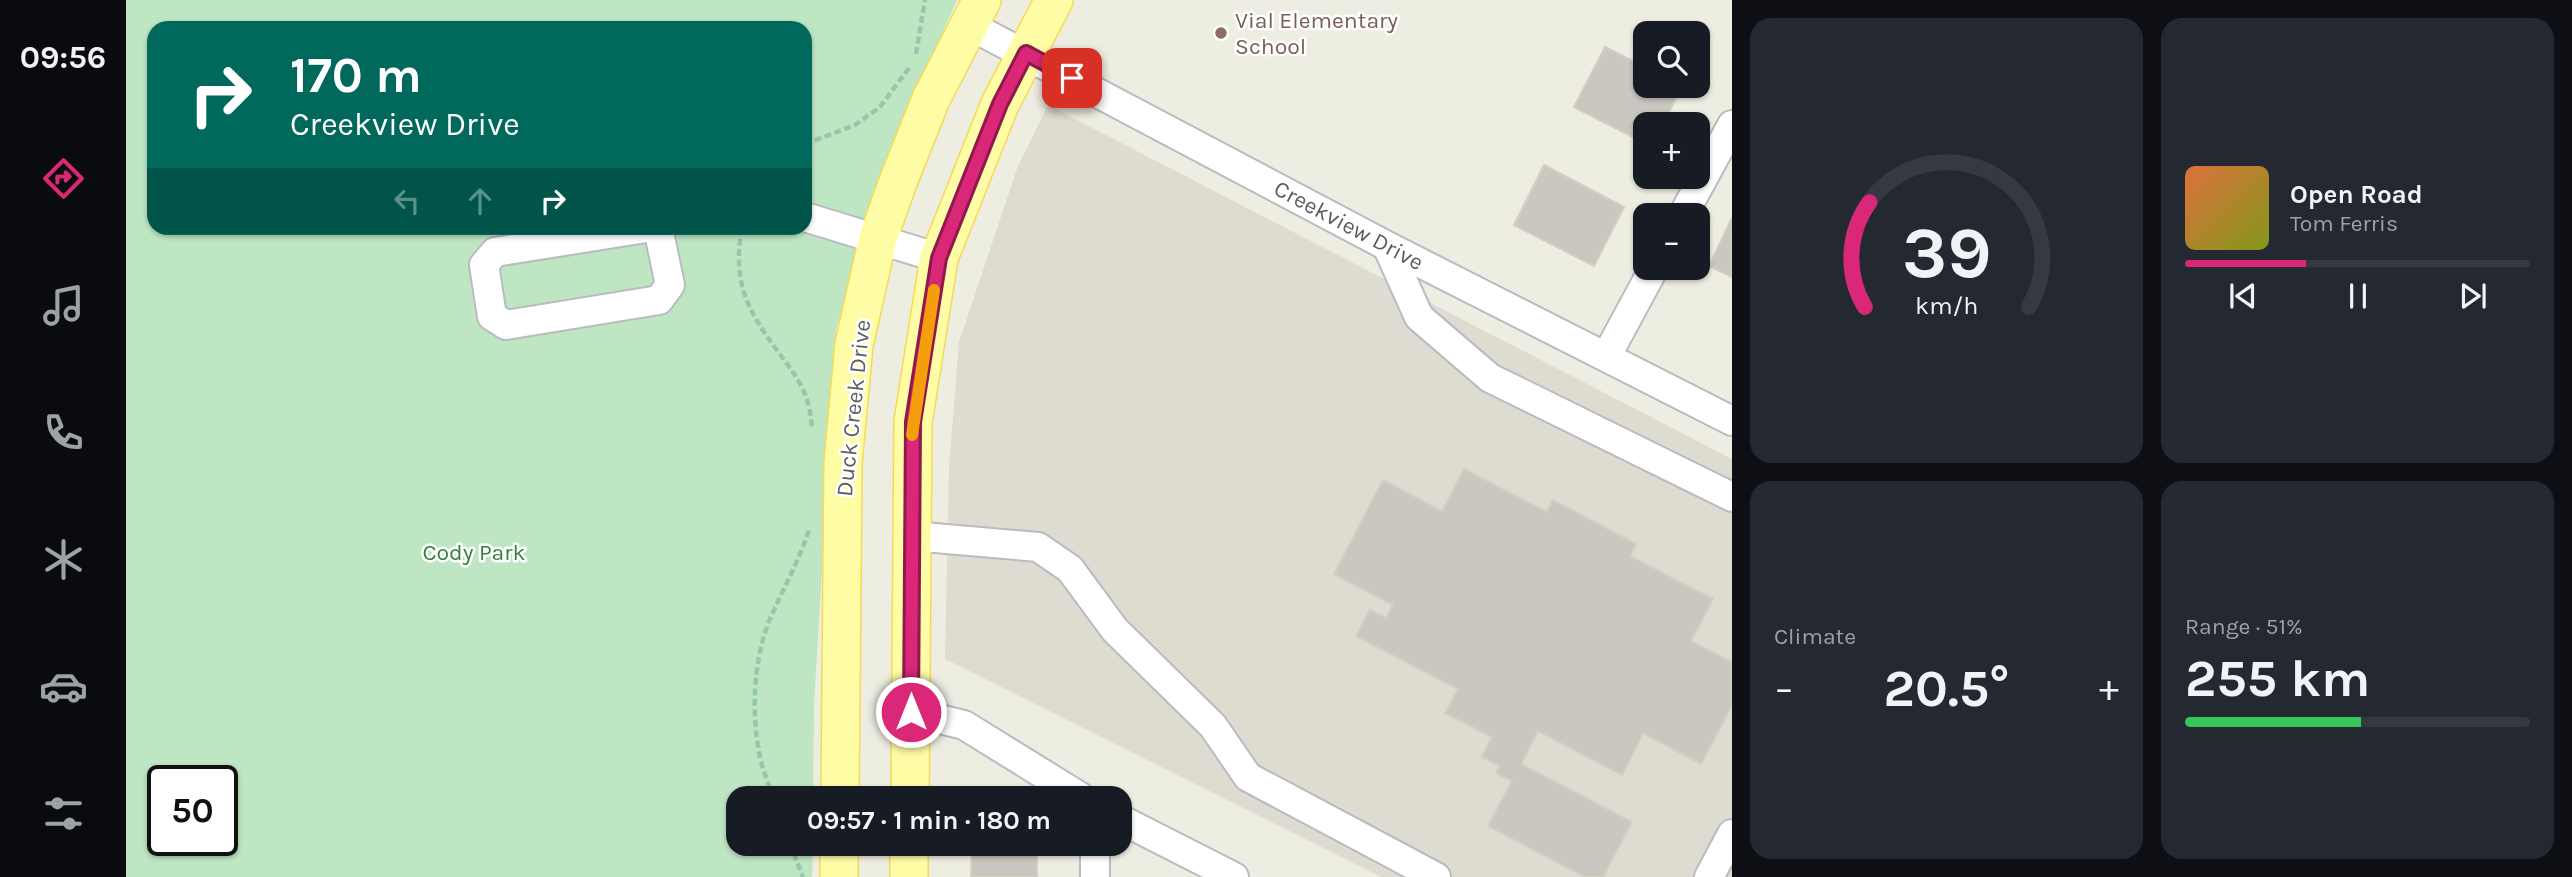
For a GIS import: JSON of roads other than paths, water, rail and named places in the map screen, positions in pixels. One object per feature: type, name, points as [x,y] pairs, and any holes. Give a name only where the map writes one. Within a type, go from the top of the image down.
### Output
[{"type":"main road","points":[[910,786],[913,422],[939,258],[1000,104],[1054,0]]},
{"type":"main road","name":"Duck Creek Drive","points":[[839,786],[843,463],[854,345],[878,238],[931,99],[976,12]]},
{"type":"main road","points":[[839,856],[839,877]]},
{"type":"main road","points":[[908,877],[909,856]]},
{"type":"street","name":"Creekview Drive","points":[[976,12],[1026,53],[1387,246],[1732,421]]},
{"type":"street","points":[[1690,203],[1732,125]]},
{"type":"street","points":[[812,219],[939,258]]},
{"type":"street","points":[[602,235],[495,252],[484,265],[492,316],[506,325],[659,300],[670,285],[659,235]]},
{"type":"street","points":[[1387,246],[1419,317],[1490,378],[1732,497]]},
{"type":"street","points":[[1606,357],[1648,280]]},
{"type":"street","points":[[912,536],[1038,547],[1070,569],[1115,630],[1213,726],[1248,777],[1436,877]]},
{"type":"street","points":[[911,712],[964,725],[1063,786]]},
{"type":"street","points":[[1132,825],[1234,877]]},
{"type":"street","points":[[1709,877],[1732,834]]},
{"type":"street","points":[[1095,856],[1095,877]]},
{"type":"place","name":"Vial Elementary School","points":[[1221,33]]},
{"type":"park label","name":"Cody Park","points":[[474,552]]}]
